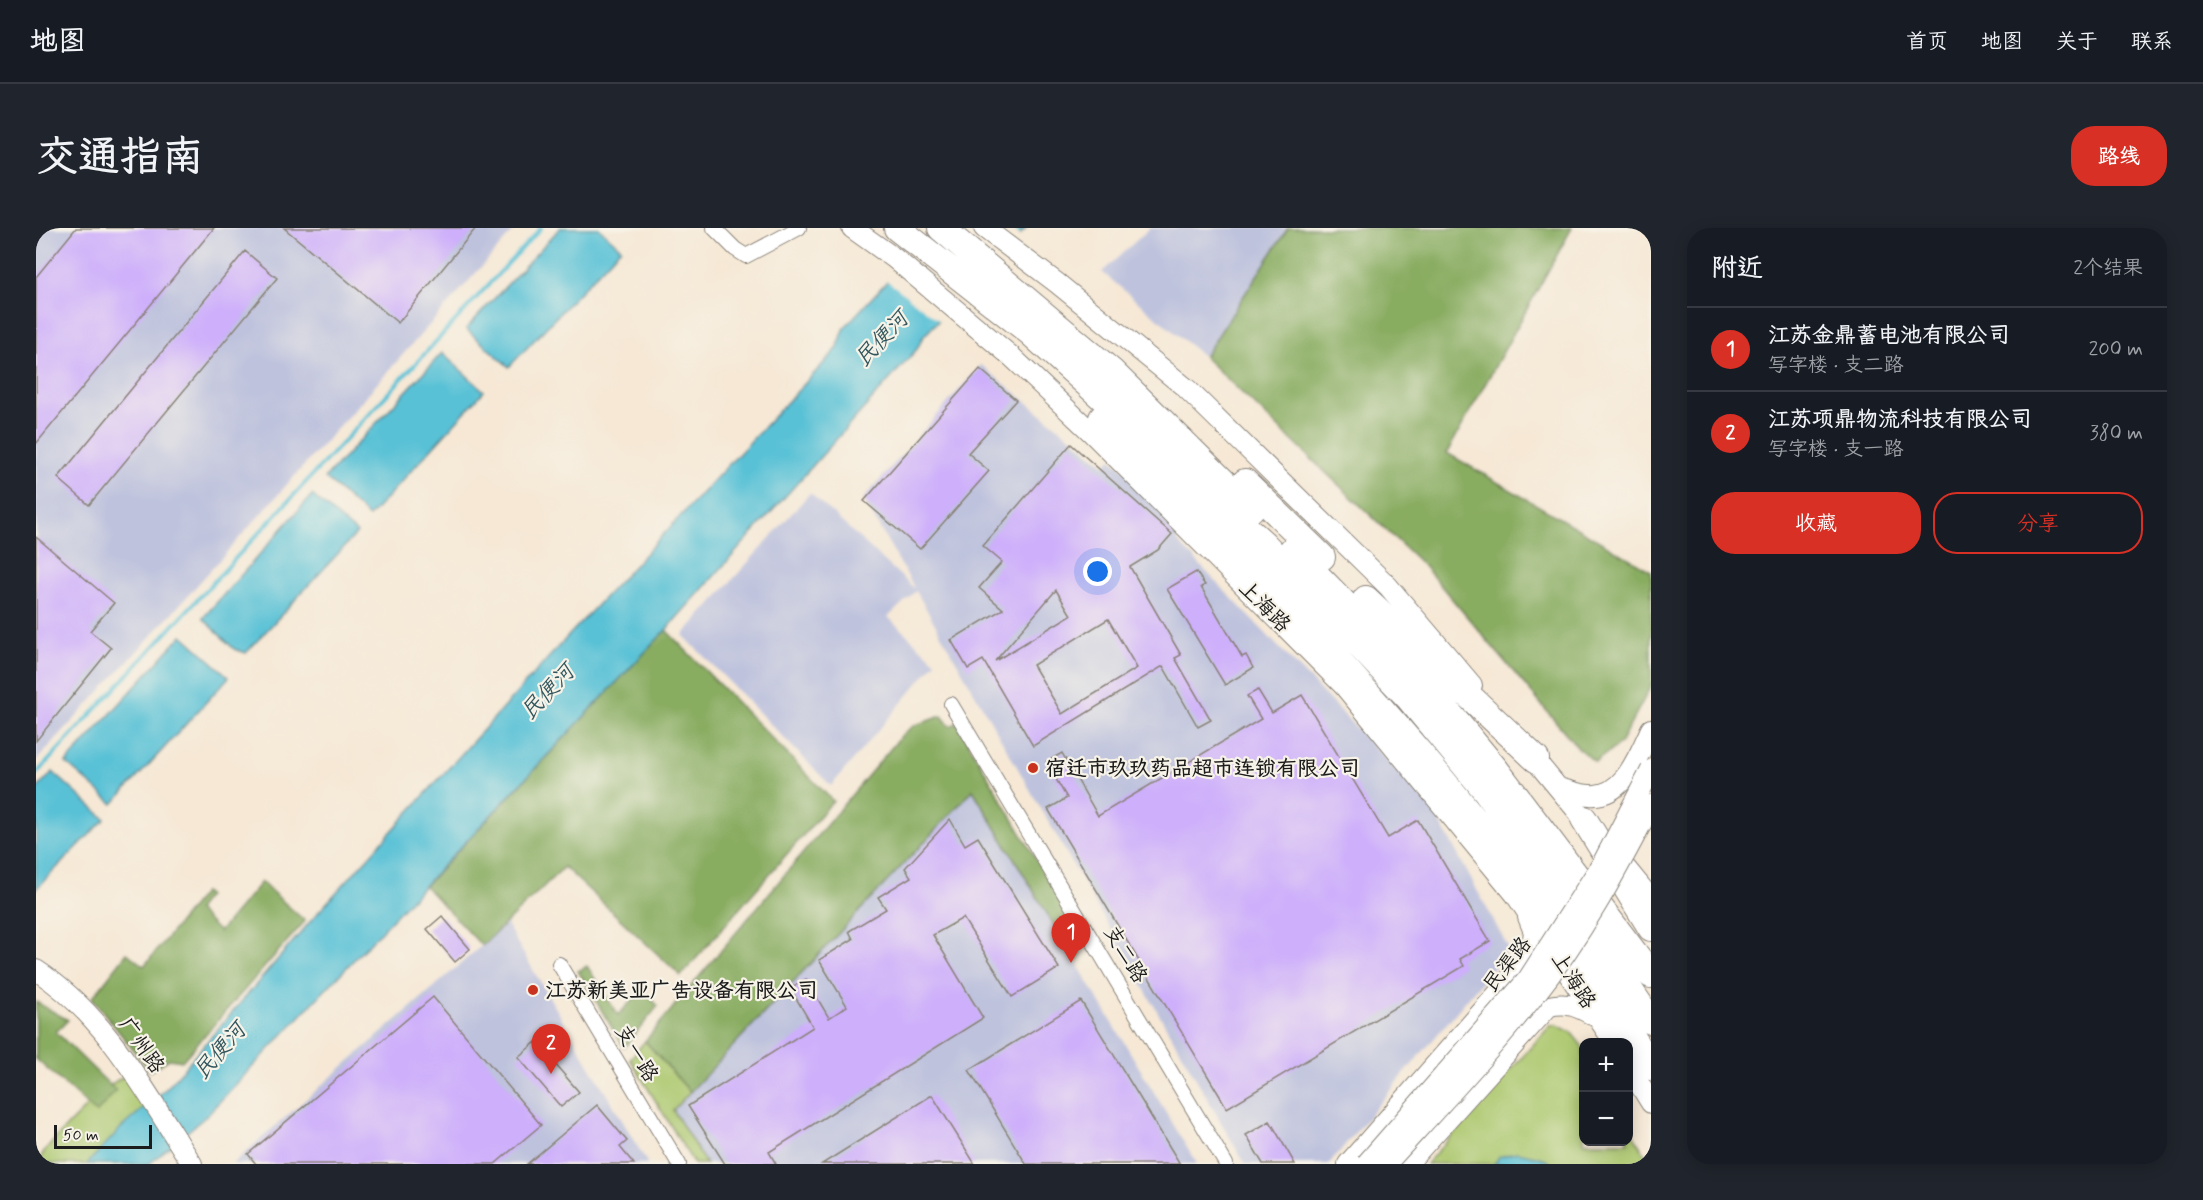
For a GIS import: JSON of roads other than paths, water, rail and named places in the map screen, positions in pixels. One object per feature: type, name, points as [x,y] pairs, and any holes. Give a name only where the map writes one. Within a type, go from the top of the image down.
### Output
[{"type":"highway","name":"上海路","points":[[897,228],[954,273],[1022,344],[1264,544],[1408,697],[1486,791],[1598,943],[1651,1021]]},
{"type":"highway","points":[[941,228],[1112,372],[1355,612],[1435,696],[1504,780],[1651,975]]},
{"type":"highway","points":[[1022,344],[1238,555],[1414,747],[1519,875],[1651,1067]]},
{"type":"highway","points":[[1112,372],[1175,416],[1536,759]]},
{"type":"highway","points":[[1584,819],[1651,928]]},
{"type":"main road","name":"上海路","points":[[852,228],[1022,344],[1091,432],[1344,686],[1515,894],[1612,1038]]},
{"type":"main road","points":[[984,228],[1057,283],[1186,388],[1379,578],[1562,789],[1651,899]]},
{"type":"main road","points":[[1562,789],[1592,796],[1612,791],[1626,775],[1651,729]]},
{"type":"main road","name":"民渠路","points":[[1366,1164],[1528,979],[1602,864],[1651,770]]},
{"type":"main road","name":"民渠路","points":[[1386,1164],[1535,995],[1576,937],[1613,878],[1651,805]]},
{"type":"main road","points":[[1348,1164],[1507,983],[1523,961],[1532,945],[1534,932],[1515,894]]},
{"type":"main road","name":"广州路","points":[[36,970],[60,985],[84,1008],[139,1081],[192,1164]]},
{"type":"main road","points":[[1407,1164],[1550,1006],[1563,1003],[1575,1005],[1600,1019]]},
{"type":"main road","points":[[1633,1073],[1651,1103]]},
{"type":"street","points":[[714,228],[735,249],[746,256],[799,228]]},
{"type":"street","name":"支二路","points":[[951,704],[1226,1164]]},
{"type":"street","name":"支一路","points":[[559,964],[679,1164]]},
{"type":"water","points":[[560,228],[599,228],[621,248],[509,367],[466,329]]},
{"type":"water","name":"民便河","points":[[936,228],[1026,228],[923,337],[917,349],[666,630],[205,1117],[149,1164],[87,1164],[122,1127],[168,1087],[315,916],[570,634],[837,349],[845,327]]},
{"type":"water","points":[[442,353],[484,391],[369,517],[325,478]]},
{"type":"water","points":[[312,495],[357,533],[246,653],[234,649],[203,618]]},
{"type":"water","points":[[182,635],[229,677],[113,804],[66,763]]},
{"type":"water","points":[[53,772],[105,819],[36,889],[36,790]]},
{"type":"water","points":[[1517,1152],[1540,1157],[1553,1164],[1494,1164],[1499,1157]]},
{"type":"waterway","points":[[36,774],[541,228]]},
{"type":"place","name":"宿迁市玖玖药品超市连锁有限公司","points":[[1033,768]]},
{"type":"place","name":"江苏金鼎蓄电池有限公司","points":[[1071,963]]},
{"type":"place","name":"江苏新美亚广告设备有限公司","points":[[533,990]]},
{"type":"place","name":"江苏项鼎物流科技有限公司","points":[[551,1074]]}]
